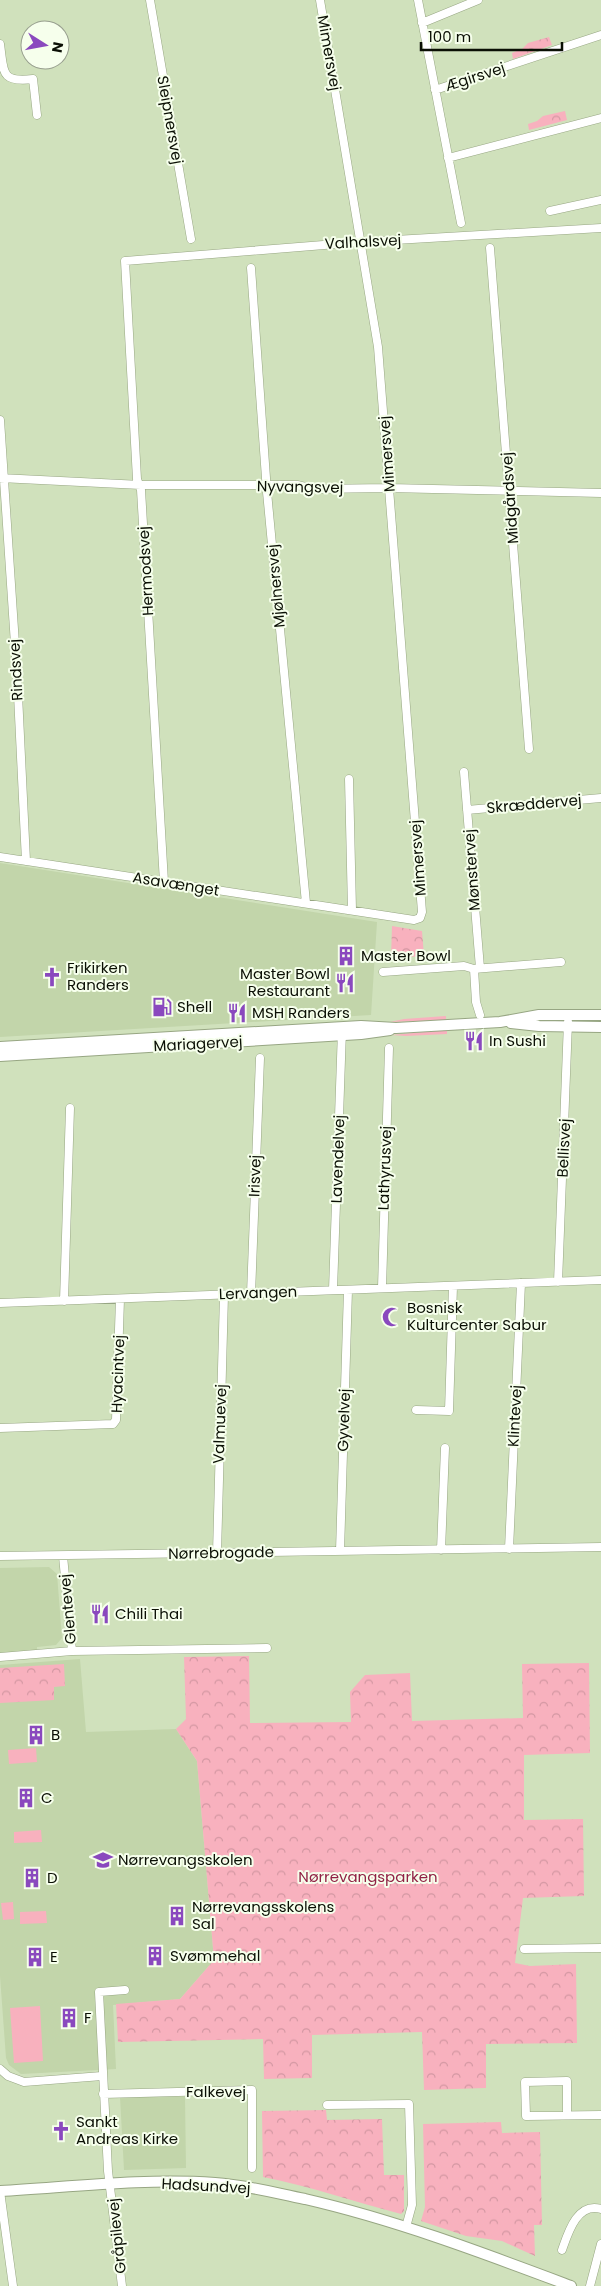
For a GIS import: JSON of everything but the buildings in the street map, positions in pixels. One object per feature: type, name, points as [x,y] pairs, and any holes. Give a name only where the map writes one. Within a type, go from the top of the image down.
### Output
[{"type":"street","name":"Sleipnersvej","points":[[150,0],[191,239]]},
{"type":"street","name":"Mimersvej","points":[[320,0],[378,347],[422,912]]},
{"type":"street","name":"Ægirsvej","points":[[418,0],[461,223]]},
{"type":"street","points":[[422,23],[478,0]]},
{"type":"street","name":"Ægirsvej","points":[[435,90],[601,36]]},
{"type":"street","points":[[0,44],[4,70],[9,78],[16,81],[33,79],[38,115]]},
{"type":"street","points":[[448,158],[601,118]]},
{"type":"street","points":[[550,211],[601,200]]},
{"type":"street","name":"Valhalsvej","points":[[125,261],[361,242],[601,228]]},
{"type":"street","name":"Midgårdsvej","points":[[490,248],[529,749]]},
{"type":"street","name":"Hermodsvej","points":[[125,261],[137,479],[141,485],[164,882]]},
{"type":"street","name":"Mjølnersvej","points":[[252,268],[267,487],[306,903]]},
{"type":"street","name":"Rindsvej","points":[[0,420],[2,478],[17,677],[26,861]]},
{"type":"street","name":"Nyvangsvej","points":[[2,478],[141,485],[601,493]]},
{"type":"street","name":"Mønstervej","points":[[464,772],[477,969],[476,1002],[480,1015]]},
{"type":"street","points":[[349,779],[352,910]]},
{"type":"street","name":"Skræddervej","points":[[467,810],[601,798]]},
{"type":"street","name":"Asavænget","points":[[0,857],[414,920],[420,918],[422,912]]},
{"type":"street","points":[[383,972],[464,966],[477,969],[561,962]]},
{"type":"street","name":"Bellisvej","points":[[558,1282],[568,1015]]},
{"type":"street","name":"Mariagervej","points":[[0,1047],[342,1031],[383,1032],[396,1028],[500,1022],[539,1016],[601,1015]]},
{"type":"street","name":"Mariagervej","points":[[500,1022],[601,1027]]},
{"type":"street","name":"Mariagervej","points":[[0,1056],[342,1031]]},
{"type":"street","name":"Lavendelvej","points":[[333,1290],[342,1031]]},
{"type":"street","name":"Lathyrusvej","points":[[382,1288],[389,1048]]},
{"type":"street","name":"Irisvej","points":[[251,1294],[260,1058]]},
{"type":"street","points":[[64,1301],[70,1108]]},
{"type":"street","name":"Lervangen","points":[[0,1303],[601,1280]]},
{"type":"street","name":"Klintevej","points":[[509,1549],[521,1283]]},
{"type":"street","points":[[416,1410],[449,1411],[452,1286]]},
{"type":"street","name":"Gyvelvej","points":[[340,1551],[348,1290]]},
{"type":"street","name":"Valmuevej","points":[[217,1553],[224,1295]]},
{"type":"street","name":"Hyacintvej","points":[[0,1428],[113,1424],[116,1420],[120,1299]]},
{"type":"street","points":[[441,1550],[445,1448]]},
{"type":"street","name":"Nørrebrogade","points":[[0,1556],[601,1548]]},
{"type":"street","name":"Glentevej","points":[[0,1657],[72,1651],[63,1556]]},
{"type":"street","points":[[72,1651],[267,1648]]},
{"type":"street","points":[[524,1949],[601,1948]]},
{"type":"street","points":[[111,2185],[108,2171],[103,2094],[99,1992],[125,1990]]},
{"type":"street","points":[[0,2068],[8,2076],[24,2082],[102,2076]]},
{"type":"street","points":[[567,2115],[567,2081],[525,2082],[526,2116],[601,2115]]},
{"type":"street","name":"Falkevej","points":[[103,2094],[252,2090],[252,2168]]},
{"type":"street","points":[[327,2105],[409,2104],[412,2205],[406,2227]]},
{"type":"street","name":"Hadsundvej","points":[[0,2191],[111,2185],[215,2183],[252,2188],[341,2208],[406,2227],[571,2286]]},
{"type":"street","name":"Gråpilevej","points":[[111,2185],[122,2286]]},
{"type":"street","points":[[0,2191],[13,2286]]},
{"type":"street","points":[[562,2250],[574,2220],[588,2208],[601,2208]]},
{"type":"street","points":[[590,2286],[601,2244]]},
{"type":"shaded area","points":[[0,863],[377,922],[371,1015],[0,1037]]},
{"type":"shaded area","points":[[49,1567],[57,1574],[62,1638],[56,1645],[37,1647],[37,1650],[0,1653],[0,1568]]},
{"type":"shaded area","name":"Nørrevangsskolen","points":[[80,1659],[86,1732],[176,1729],[197,1761],[214,1960],[180,1999],[113,2005],[116,2069],[21,2074],[9,2065],[6,2058],[0,1976],[0,1665]]},
{"type":"shaded area","points":[[120,2097],[185,2097],[186,2168],[124,2170]]},
{"type":"green space","points":[[549,37],[552,45],[513,59],[512,53],[522,49],[528,43]]},
{"type":"green space","points":[[565,111],[567,120],[529,130],[528,124],[537,121],[543,116]]},
{"type":"green space","points":[[392,926],[422,931],[424,956],[391,958]]},
{"type":"green space","points":[[446,1016],[446,1020],[390,1022],[404,1019]]},
{"type":"green space","points":[[447,1030],[447,1034],[391,1035]]},
{"type":"green space","name":"Nørrevangsparken","points":[[249,1656],[250,1723],[351,1722],[350,1692],[365,1675],[410,1673],[412,1721],[523,1718],[522,1664],[589,1663],[590,1753],[524,1755],[524,1820],[583,1819],[584,1896],[523,1898],[515,1963],[530,1966],[576,1964],[577,2043],[486,2044],[486,2088],[424,2090],[422,2032],[312,2035],[312,2078],[264,2079],[263,2039],[118,2042],[116,2004],[180,1999],[214,1960],[197,1761],[176,1729],[186,1719],[184,1657]]},
{"type":"green space","points":[[64,1664],[65,1686],[54,1687],[54,1700],[0,1703],[0,1668]]},
{"type":"green space","points":[[36,1748],[37,1762],[9,1764],[8,1750]]},
{"type":"green space","points":[[41,1830],[42,1842],[14,1843],[14,1832]]},
{"type":"green space","points":[[13,1902],[14,1919],[3,1920],[1,1903]]},
{"type":"green space","points":[[46,1911],[47,1923],[20,1924],[20,1912]]},
{"type":"green space","points":[[40,2006],[43,2061],[14,2063],[10,2008]]},
{"type":"green space","points":[[326,2110],[327,2120],[382,2119],[384,2175],[404,2175],[404,2211],[401,2214],[315,2189],[263,2177],[262,2111]]},
{"type":"green space","points":[[501,2122],[502,2133],[540,2132],[542,2225],[534,2225],[535,2256],[502,2241],[466,2236],[421,2221],[425,2207],[423,2124]]},
{"type":"place","name":"Master Bowl","points":[[346,956]]},
{"type":"place","name":"Frikirken Randers","points":[[52,977]]},
{"type":"place","name":"Master Bowl Restaurant","points":[[345,983]]},
{"type":"place","name":"Shell","points":[[162,1007]]},
{"type":"place","name":"MSH Randers","points":[[237,1013]]},
{"type":"place","name":"In Sushi","points":[[474,1041]]},
{"type":"place","name":"Bosnisk Kulturcenter Sabur","points":[[392,1317]]},
{"type":"place","name":"Chili Thai","points":[[100,1614]]},
{"type":"place","name":"B","points":[[36,1735]]},
{"type":"place","name":"C","points":[[26,1798]]},
{"type":"place","name":"Nørrevangsskolen","points":[[103,1860]]},
{"type":"place","name":"D","points":[[32,1878]]},
{"type":"place","name":"Nørrevangsskolens Sal","points":[[177,1916]]},
{"type":"place","name":"Svømmehal","points":[[155,1956]]},
{"type":"place","name":"E","points":[[35,1957]]},
{"type":"place","name":"F","points":[[69,2018]]},
{"type":"place","name":"Sankt Andreas Kirke","points":[[61,2131]]}]
